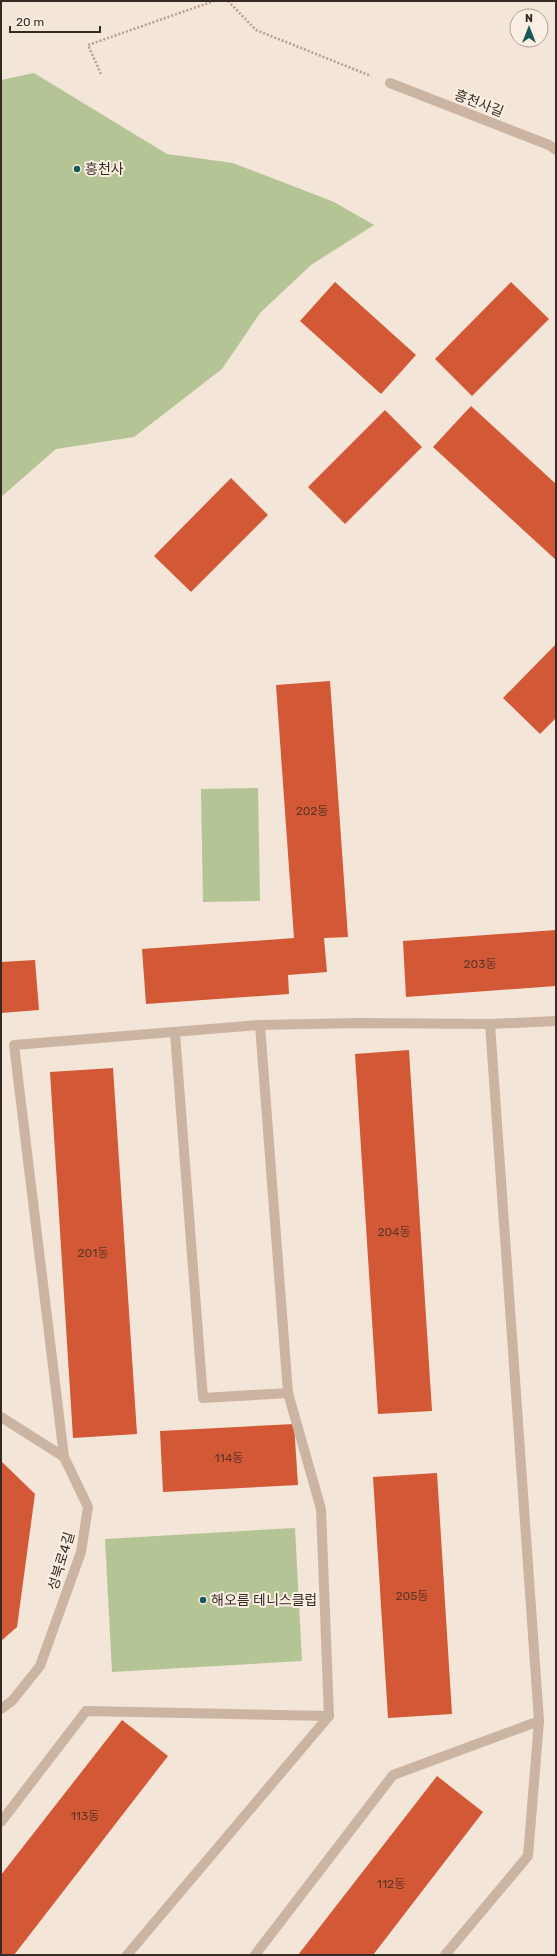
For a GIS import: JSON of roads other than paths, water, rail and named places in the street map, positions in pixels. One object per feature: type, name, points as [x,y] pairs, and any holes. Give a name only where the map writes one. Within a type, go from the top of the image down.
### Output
[{"type":"street","name":"흥천사길","points":[[390,83],[549,145],[556,150]]},
{"type":"street","points":[[64,1457],[14,1045],[260,1025],[358,1023],[490,1024],[556,1021]]},
{"type":"street","points":[[445,1955],[528,1856],[539,1721],[490,1024]]},
{"type":"street","points":[[127,1955],[329,1716],[320,1509],[288,1393],[260,1025]]},
{"type":"street","points":[[175,1033],[203,1398],[288,1393]]},
{"type":"street","points":[[1,1417],[64,1457]]},
{"type":"street","name":"성북로4길","points":[[1,1709],[12,1701],[40,1666],[81,1552],[88,1507],[64,1457]]},
{"type":"street","points":[[1,1822],[86,1711],[329,1716]]},
{"type":"street","points":[[254,1955],[393,1775],[539,1721]]},
{"type":"place","name":"흥천사","points":[[77,169]]},
{"type":"place","name":"해오름 테니스클럽","points":[[203,1600]]}]
